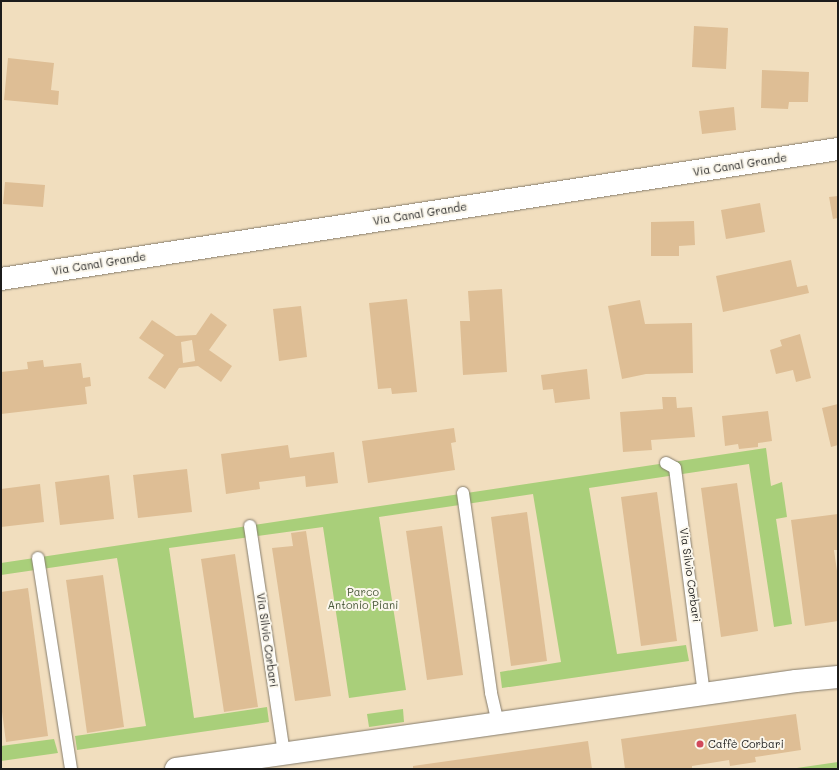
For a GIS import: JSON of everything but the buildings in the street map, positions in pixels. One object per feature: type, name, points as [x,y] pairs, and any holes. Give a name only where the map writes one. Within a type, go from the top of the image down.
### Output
[{"type":"main road","name":"Via Canal Grande","points":[[1,279],[838,149]]},
{"type":"main road","points":[[176,769],[704,694],[838,677]]},
{"type":"lane","name":"Via Silvio Corbari","points":[[666,463],[675,468],[704,694]]},
{"type":"lane","points":[[463,494],[491,693],[498,723]]},
{"type":"lane","name":"Via Silvio Corbari","points":[[250,526],[284,754]]},
{"type":"lane","points":[[38,558],[71,769]]},
{"type":"green space","name":"Parco Antonio Piani","points":[[766,448],[771,486],[782,482],[787,517],[776,519],[792,624],[774,627],[749,464],[589,488],[617,654],[686,645],[689,661],[502,688],[500,672],[561,662],[533,494],[379,517],[406,690],[349,698],[323,527],[169,548],[194,718],[267,707],[269,722],[77,750],[75,736],[146,726],[117,558],[1,575],[1,563]]},
{"type":"green space","points":[[403,709],[404,722],[369,727],[367,714]]},
{"type":"green space","points":[[54,739],[58,753],[1,761],[1,746]]},
{"type":"green space","points":[[838,762],[838,769],[790,769]]},
{"type":"place","name":"Caffè Corbari","points":[[700,744]]}]
